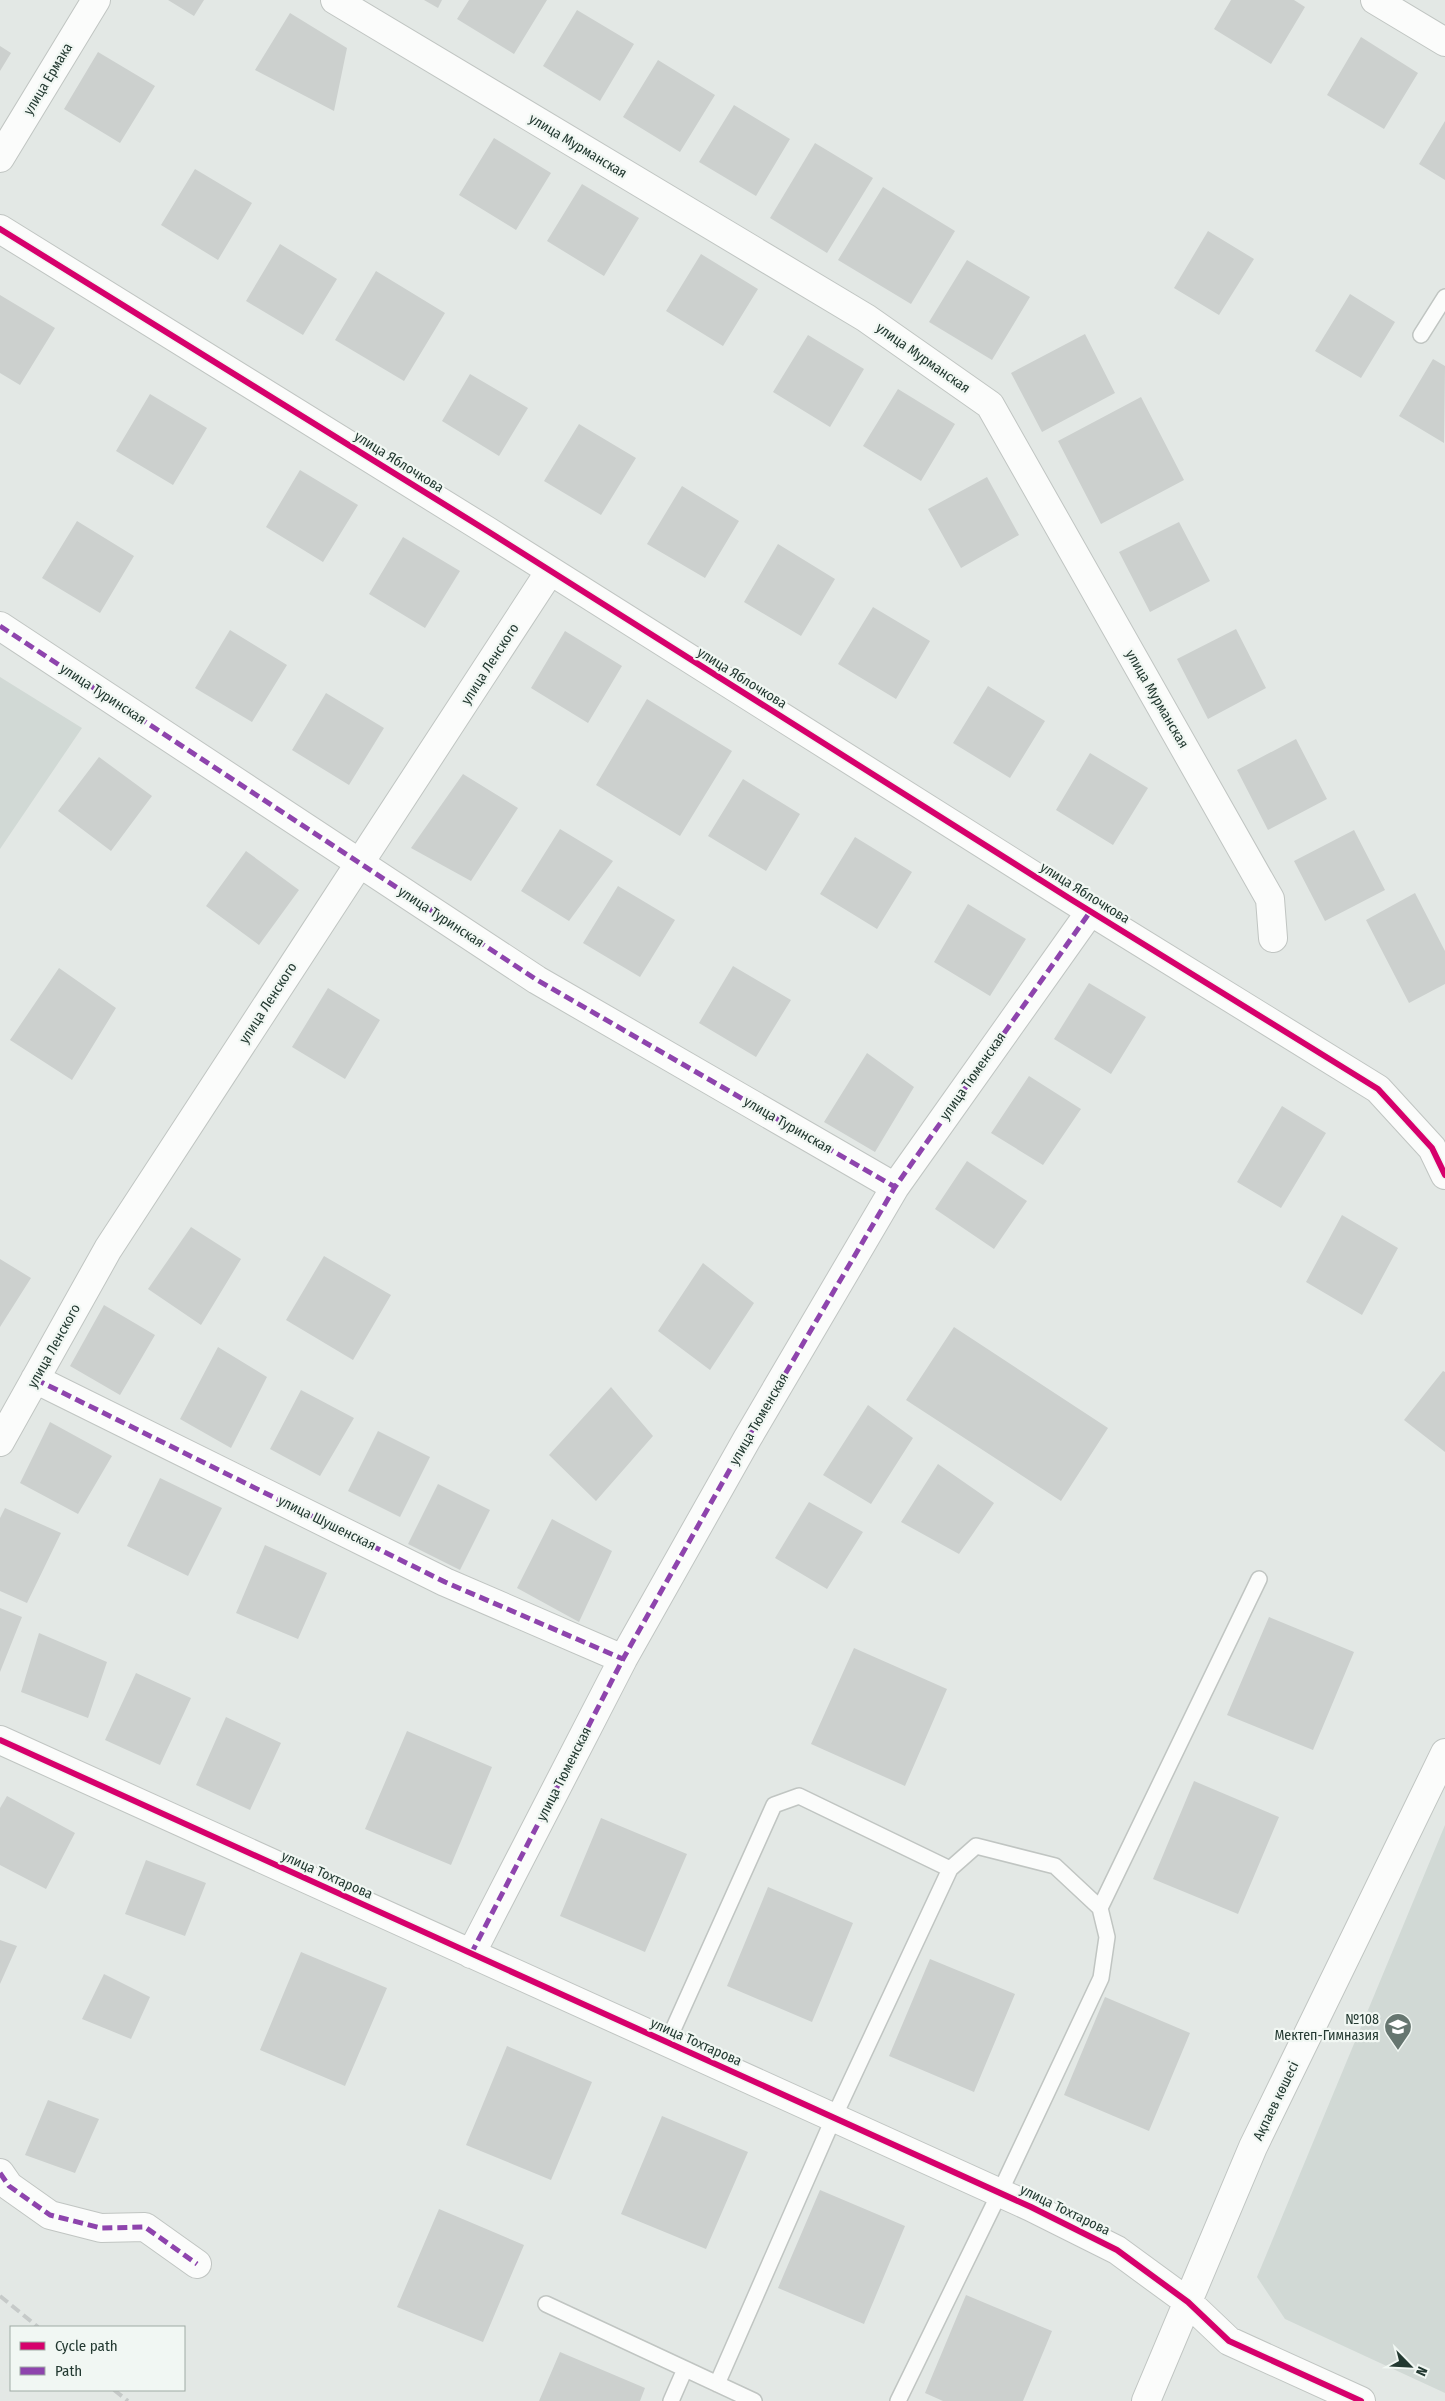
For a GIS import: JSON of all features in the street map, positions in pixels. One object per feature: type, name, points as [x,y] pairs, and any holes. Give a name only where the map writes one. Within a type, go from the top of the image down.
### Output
[{"type":"street","name":"улица Ермака","points":[[0,158],[96,0]]},
{"type":"street","name":"улица Мурманская","points":[[335,0],[866,318],[990,405],[1270,899],[1273,938]]},
{"type":"street","points":[[1375,0],[1445,42]]},
{"type":"street","name":"улица Яблочкова","points":[[0,228],[550,571],[1090,912],[1378,1089],[1432,1148],[1445,1175]]},
{"type":"street","name":"улица Ленского","points":[[0,1442],[108,1249],[550,571]]},
{"type":"street","name":"улица Туринская","points":[[0,626],[537,980],[895,1186]]},
{"type":"street","name":"улица Тюменская","points":[[471,1954],[623,1659],[747,1438],[895,1186],[1090,912]]},
{"type":"street","name":"улица Шушенская","points":[[35,1379],[445,1582],[623,1659]]},
{"type":"street","name":"улица Тохтарова","points":[[0,1740],[1000,2192],[1117,2250],[1188,2302],[1229,2341],[1361,2401]]},
{"type":"street","name":"Ақпаев көшесі","points":[[1146,2401],[1253,2147],[1445,1753]]},
{"type":"street","points":[[0,2173],[10,2186],[50,2215],[101,2228],[144,2227],[197,2264]]},
{"type":"lane","points":[[1421,335],[1445,297]]},
{"type":"lane","points":[[1100,1908],[1259,1578]]},
{"type":"lane","points":[[667,2043],[774,1806],[799,1796],[950,1869]]},
{"type":"lane","points":[[717,2384],[834,2117],[950,1869],[976,1846],[1055,1866],[1100,1908],[1106,1937],[1101,1978],[1000,2192],[898,2401]]},
{"type":"lane","points":[[546,2304],[754,2401]]},
{"type":"lane","points":[[671,2401],[685,2369]]},
{"type":"shaded area","points":[[0,677],[82,728],[0,849]]},
{"type":"shaded area","name":"№108 Мектеп-Гимназия","points":[[1445,1825],[1445,2393],[1285,2319],[1257,2277]]},
{"type":"building","points":[[168,0],[204,0],[194,16]]},
{"type":"building","points":[[424,0],[442,0],[438,8]]},
{"type":"building","points":[[469,0],[547,0],[514,54],[457,19]]},
{"type":"building","points":[[1231,0],[1294,0],[1305,7],[1271,64],[1214,29]]},
{"type":"building","points":[[577,10],[634,44],[600,101],[543,66]]},
{"type":"building","points":[[290,13],[347,48],[334,111],[255,70]]},
{"type":"building","points":[[1361,37],[1418,73],[1384,129],[1327,95]]},
{"type":"building","points":[[0,46],[11,53],[0,71]]},
{"type":"building","points":[[98,52],[155,86],[120,143],[64,109]]},
{"type":"building","points":[[658,60],[715,95],[680,152],[623,117]]},
{"type":"building","points":[[734,105],[790,139],[756,196],[699,162]]},
{"type":"building","points":[[1445,121],[1445,180],[1419,164]]},
{"type":"building","points":[[494,138],[551,173],[516,230],[459,195]]},
{"type":"building","points":[[815,143],[873,178],[827,253],[770,218]]},
{"type":"building","points":[[195,169],[252,203],[218,260],[161,225]]},
{"type":"building","points":[[582,184],[639,218],[604,276],[547,241]]},
{"type":"building","points":[[883,187],[955,231],[911,304],[838,260]]},
{"type":"building","points":[[1208,231],[1254,259],[1219,315],[1174,288]]},
{"type":"building","points":[[280,244],[337,279],[303,335],[246,301]]},
{"type":"building","points":[[701,254],[758,289],[723,346],[666,311]]},
{"type":"building","points":[[967,260],[1030,297],[992,360],[929,322]]},
{"type":"building","points":[[376,271],[445,313],[404,381],[335,340]]},
{"type":"building","points":[[1350,294],[1395,322],[1361,378],[1315,351]]},
{"type":"building","points":[[0,295],[55,328],[20,385],[0,373]]},
{"type":"building","points":[[1085,334],[1115,393],[1042,432],[1011,373]]},
{"type":"building","points":[[808,335],[864,369],[830,427],[773,392]]},
{"type":"building","points":[[1433,359],[1445,366],[1444,443],[1399,416]]},
{"type":"building","points":[[470,374],[528,408],[499,456],[442,421]]},
{"type":"building","points":[[898,389],[955,424],[921,481],[863,446]]},
{"type":"building","points":[[150,394],[207,428],[173,485],[116,451]]},
{"type":"building","points":[[1141,397],[1184,480],[1101,524],[1058,441]]},
{"type":"building","points":[[579,424],[636,458],[601,515],[544,481]]},
{"type":"building","points":[[300,470],[358,505],[323,562],[266,527]]},
{"type":"building","points":[[987,477],[1019,535],[961,568],[928,509]]},
{"type":"building","points":[[682,486],[739,521],[705,578],[647,544]]},
{"type":"building","points":[[77,521],[134,556],[100,613],[42,578]]},
{"type":"building","points":[[1179,522],[1210,581],[1150,612],[1119,552]]},
{"type":"building","points":[[403,537],[460,571],[425,628],[369,594]]},
{"type":"building","points":[[778,544],[835,579],[801,636],[744,602]]},
{"type":"building","points":[[873,607],[930,641],[896,699],[838,664]]},
{"type":"building","points":[[1236,629],[1266,688],[1208,719],[1177,659]]},
{"type":"building","points":[[230,630],[287,665],[252,722],[195,688]]},
{"type":"building","points":[[565,631],[622,666],[588,723],[531,688]]},
{"type":"building","points":[[988,686],[1045,721],[1010,778],[953,743]]},
{"type":"building","points":[[326,693],[384,728],[349,785],[292,750]]},
{"type":"building","points":[[647,699],[732,751],[680,836],[596,785]]},
{"type":"building","points":[[1296,739],[1327,799],[1268,830],[1237,770]]},
{"type":"building","points":[[1090,753],[1148,788],[1113,845],[1056,810]]},
{"type":"building","points":[[99,757],[152,796],[111,851],[58,811]]},
{"type":"building","points":[[463,774],[518,808],[471,881],[411,848]]},
{"type":"building","points":[[743,779],[800,814],[766,871],[708,836]]},
{"type":"building","points":[[560,829],[613,861],[569,921],[521,891]]},
{"type":"building","points":[[1354,830],[1385,890],[1325,921],[1294,861]]},
{"type":"building","points":[[855,837],[912,872],[877,929],[820,894]]},
{"type":"building","points":[[246,851],[299,890],[259,945],[206,906]]},
{"type":"building","points":[[618,886],[675,920],[640,977],[583,943]]},
{"type":"building","points":[[1415,893],[1445,951],[1445,984],[1409,1003],[1366,920]]},
{"type":"building","points":[[968,904],[1026,939],[990,996],[934,962]]},
{"type":"building","points":[[733,966],[791,1000],[756,1057],[699,1023]]},
{"type":"building","points":[[59,968],[116,1008],[72,1080],[10,1040]]},
{"type":"building","points":[[1089,983],[1146,1017],[1111,1074],[1054,1039]]},
{"type":"building","points":[[328,988],[380,1020],[345,1079],[292,1047]]},
{"type":"building","points":[[867,1053],[914,1087],[875,1152],[824,1122]]},
{"type":"building","points":[[1029,1076],[1081,1109],[1043,1165],[991,1133]]},
{"type":"building","points":[[1282,1106],[1326,1133],[1281,1208],[1237,1182]]},
{"type":"building","points":[[967,1161],[1027,1201],[994,1249],[935,1209]]},
{"type":"building","points":[[1342,1215],[1398,1248],[1362,1315],[1306,1282]]},
{"type":"building","points":[[191,1227],[241,1259],[201,1325],[148,1289]]},
{"type":"building","points":[[324,1256],[391,1295],[353,1360],[286,1320]]},
{"type":"building","points":[[0,1259],[31,1278],[0,1327]]},
{"type":"building","points":[[703,1263],[754,1303],[710,1370],[658,1331]]},
{"type":"building","points":[[104,1305],[155,1335],[120,1395],[70,1366]]},
{"type":"building","points":[[954,1327],[1108,1428],[1061,1501],[906,1400]]},
{"type":"building","points":[[218,1347],[267,1377],[231,1448],[180,1419]]},
{"type":"building","points":[[1443,1371],[1445,1372],[1445,1452],[1404,1420]]},
{"type":"building","points":[[611,1387],[653,1436],[596,1501],[549,1455]]},
{"type":"building","points":[[301,1390],[354,1418],[320,1476],[270,1449]]},
{"type":"building","points":[[868,1405],[913,1438],[871,1504],[823,1475]]},
{"type":"building","points":[[50,1422],[112,1456],[78,1514],[20,1483]]},
{"type":"building","points":[[378,1431],[430,1457],[400,1517],[348,1491]]},
{"type":"building","points":[[938,1464],[994,1503],[959,1554],[901,1522]]},
{"type":"building","points":[[160,1478],[222,1508],[188,1576],[127,1546]]},
{"type":"building","points":[[438,1484],[490,1510],[460,1570],[408,1544]]},
{"type":"building","points":[[809,1502],[863,1532],[827,1589],[775,1558]]},
{"type":"building","points":[[5,1508],[61,1533],[27,1603],[0,1591],[0,1518]]},
{"type":"building","points":[[552,1519],[612,1551],[579,1622],[517,1588]]},
{"type":"building","points":[[265,1545],[327,1573],[298,1639],[236,1613]]},
{"type":"building","points":[[0,1608],[22,1617],[0,1672]]},
{"type":"building","points":[[1269,1617],[1354,1652],[1313,1750],[1227,1715]]},
{"type":"building","points":[[39,1633],[107,1662],[88,1718],[21,1692]]},
{"type":"building","points":[[854,1648],[947,1689],[905,1786],[811,1744]]},
{"type":"building","points":[[136,1673],[191,1698],[160,1765],[105,1740]]},
{"type":"building","points":[[226,1717],[281,1743],[250,1810],[196,1785]]},
{"type":"building","points":[[407,1731],[492,1767],[451,1865],[365,1829]]},
{"type":"building","points":[[1194,1781],[1279,1817],[1238,1914],[1153,1879]]},
{"type":"building","points":[[7,1796],[75,1833],[46,1889],[0,1865],[0,1808]]},
{"type":"building","points":[[601,1818],[687,1854],[645,1952],[560,1916]]},
{"type":"building","points":[[146,1860],[206,1883],[185,1936],[125,1914]]},
{"type":"building","points":[[768,1887],[853,1923],[812,2022],[727,1986]]},
{"type":"building","points":[[0,1940],[17,1946],[0,1984]]},
{"type":"building","points":[[301,1952],[387,1988],[345,2086],[260,2050]]},
{"type":"building","points":[[930,1959],[1015,1994],[974,2092],[889,2056]]},
{"type":"building","points":[[104,1974],[150,1997],[131,2039],[82,2019]]},
{"type":"building","points":[[1105,1997],[1190,2033],[1149,2131],[1064,2095]]},
{"type":"building","points":[[507,2046],[592,2082],[551,2180],[466,2145]]},
{"type":"building","points":[[48,2100],[99,2119],[75,2173],[25,2155]]},
{"type":"building","points":[[662,2116],[748,2152],[706,2249],[621,2214]]},
{"type":"building","points":[[820,2190],[905,2226],[864,2324],[778,2288]]},
{"type":"building","points":[[439,2209],[524,2245],[483,2342],[397,2307]]},
{"type":"building","points":[[966,2295],[1052,2331],[1023,2401],[943,2401],[925,2393]]},
{"type":"building","points":[[560,2352],[645,2388],[640,2401],[539,2401]]},
{"type":"railway","points":[[0,2296],[37,2326]]},
{"type":"railway","points":[[115,2391],[128,2401]]},
{"type":"marked path","points":[[0,626],[537,980],[895,1187]]},
{"type":"marked path","points":[[471,1954],[623,1659],[747,1439],[895,1187],[1090,912]]},
{"type":"marked path","points":[[35,1379],[445,1582],[623,1659]]},
{"type":"marked path","points":[[0,2173],[9,2186],[50,2215],[101,2228],[145,2227],[197,2264]]},
{"type":"cycle path","points":[[0,229],[489,532],[1072,900],[1378,1089],[1432,1148],[1445,1175]]},
{"type":"cycle path","points":[[0,1740],[1031,2207],[1117,2250],[1188,2302],[1229,2341],[1361,2401]]},
{"type":"place","name":"№108 Мектеп-Гимназия","points":[[1398,2051]]}]
